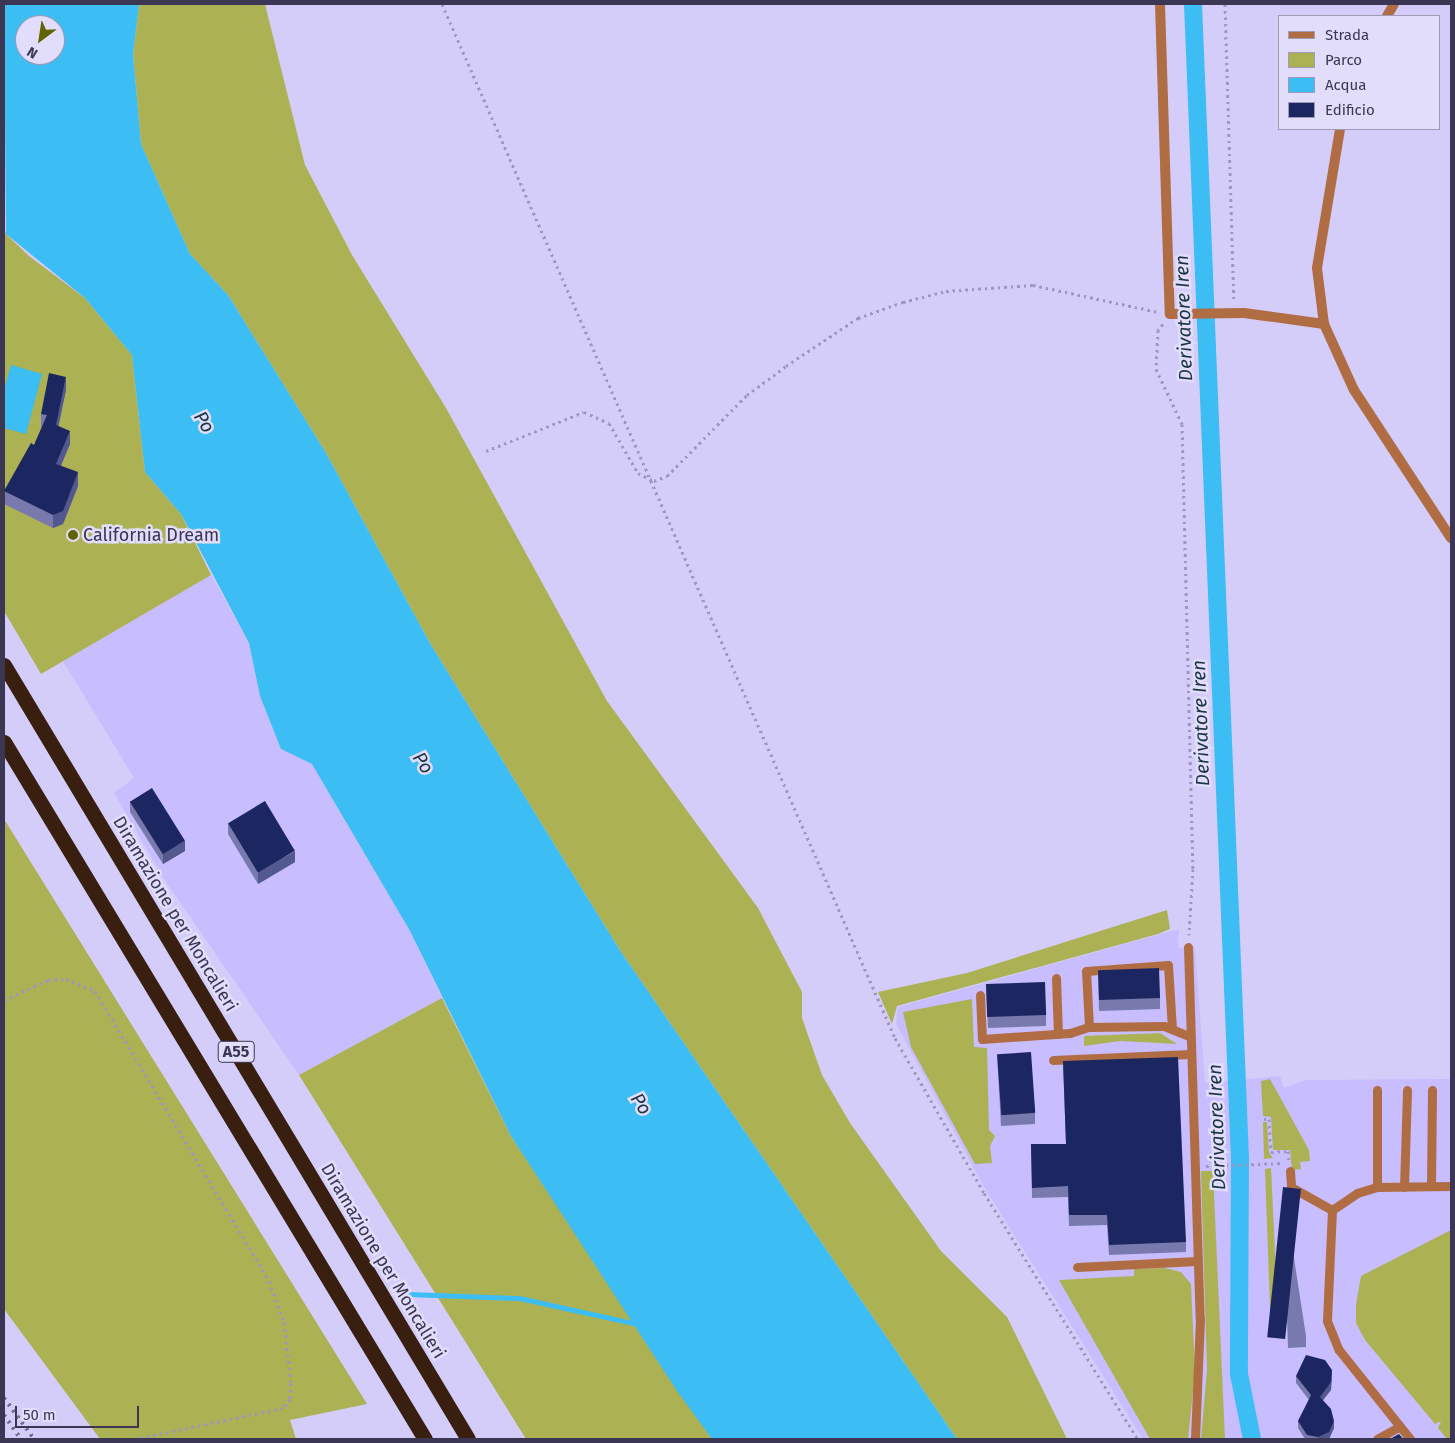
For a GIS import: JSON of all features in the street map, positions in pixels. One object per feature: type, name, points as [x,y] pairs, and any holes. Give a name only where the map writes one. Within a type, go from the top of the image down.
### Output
[{"type":"highway","name":"Diramazione per Moncalieri","points":[[4,666],[468,1439]]},
{"type":"highway","name":"A55","points":[[4,742],[425,1439]]},
{"type":"street","points":[[1160,4],[1170,314],[1244,313],[1324,324]]},
{"type":"street","points":[[1388,15],[1394,4]]},
{"type":"street","points":[[1340,130],[1317,268],[1324,324],[1354,390],[1451,538]]},
{"type":"lane","points":[[1188,947],[1189,1036],[1197,1262],[1196,1439]]},
{"type":"lane","points":[[1088,1027],[1086,971],[1168,965],[1172,1029]]},
{"type":"lane","points":[[1056,978],[1058,1034]]},
{"type":"lane","points":[[980,995],[982,1039],[1058,1034],[1088,1027],[1172,1029],[1189,1036]]},
{"type":"lane","points":[[1053,1060],[1190,1054]]},
{"type":"lane","points":[[1377,1187],[1378,1090]]},
{"type":"lane","points":[[1404,1187],[1407,1090]]},
{"type":"lane","points":[[1431,1186],[1432,1090]]},
{"type":"lane","points":[[1290,1171],[1291,1187],[1332,1210]]},
{"type":"lane","points":[[1332,1210],[1357,1193],[1377,1187],[1451,1186]]},
{"type":"lane","points":[[1332,1210],[1328,1321],[1339,1350],[1410,1439]]},
{"type":"lane","points":[[1077,1267],[1197,1262]]},
{"type":"lane","points":[[1377,1439],[1400,1426]]},
{"type":"path","points":[[442,4],[654,481],[895,1038],[984,1193],[1138,1439]]},
{"type":"path","points":[[1224,4],[1234,301],[1244,313]]},
{"type":"path","points":[[486,451],[584,412],[609,423],[638,473],[654,481],[667,476],[747,395],[786,366],[858,318],[903,302],[946,291],[1033,285],[1170,314],[1158,330],[1156,369],[1182,424],[1193,869],[1188,947]]},
{"type":"path","points":[[4,1000],[48,980],[66,979],[95,991],[270,1282],[284,1322],[292,1383],[290,1399],[283,1408],[135,1439]]},
{"type":"path","points":[[1264,1119],[1270,1119],[1271,1152],[1288,1151],[1290,1171]]},
{"type":"path","points":[[1204,1166],[1270,1163]]},
{"type":"shaded area","points":[[211,575],[249,643],[260,696],[281,749],[312,764],[410,931],[442,998],[299,1075],[164,879],[114,793],[134,778],[63,661]]},
{"type":"shaded area","points":[[1179,929],[1178,948],[1195,947],[1205,1083],[1280,1076],[1284,1088],[1305,1080],[1451,1079],[1451,1439],[1143,1439],[984,1187],[896,1024],[898,1007]]},
{"type":"green space","points":[[139,4],[265,4],[305,165],[352,255],[446,408],[607,701],[758,908],[802,992],[802,1018],[822,1075],[850,1123],[941,1251],[1007,1317],[1067,1439],[957,1439],[621,952],[431,645],[326,453],[228,295],[190,254],[141,144],[133,54]]},
{"type":"green space","name":"California Dream","points":[[4,225],[6,234],[29,256],[85,298],[132,355],[145,472],[181,514],[211,575],[41,674],[4,611]]},
{"type":"green space","points":[[4,819],[367,1404],[290,1420],[296,1439],[100,1439],[4,1309]]},
{"type":"green space","points":[[1167,910],[1170,929],[1158,934],[897,1006],[892,1024],[878,992],[967,973]]},
{"type":"green space","points":[[442,998],[511,1136],[712,1439],[526,1439],[299,1075]]},
{"type":"green space","points":[[972,999],[974,1047],[987,1048],[989,1130],[995,1136],[990,1146],[992,1163],[975,1164],[911,1047],[903,1012]]},
{"type":"green space","points":[[1160,1033],[1177,1044],[1120,1041],[1084,1046],[1084,1036]]},
{"type":"green space","points":[[1270,1079],[1309,1150],[1310,1161],[1300,1162],[1301,1169],[1292,1170],[1290,1150],[1273,1150],[1271,1117],[1263,1116],[1261,1081]]},
{"type":"green space","points":[[1263,1122],[1267,1122],[1269,1153],[1273,1158],[1264,1159]]},
{"type":"green space","points":[[1271,1168],[1279,1336],[1271,1336],[1265,1169]]},
{"type":"green space","points":[[1201,1171],[1213,1171],[1225,1439],[1201,1439],[1207,1370]]},
{"type":"green space","points":[[1451,1230],[1451,1439],[1447,1439],[1438,1428],[1441,1421],[1435,1424],[1365,1340],[1356,1323],[1356,1305],[1361,1276]]},
{"type":"green space","points":[[1165,1268],[1181,1272],[1191,1284],[1195,1372],[1188,1439],[1150,1439],[1059,1280],[1134,1276],[1134,1269]]},
{"type":"water","name":"Po","points":[[4,4],[139,4],[133,54],[141,144],[190,254],[228,295],[326,453],[431,645],[621,952],[957,1439],[712,1439],[677,1391],[511,1136],[410,931],[312,764],[281,749],[260,696],[249,643],[181,514],[145,472],[132,355],[85,298],[6,234]]},
{"type":"water","points":[[11,365],[42,374],[26,434],[4,428],[4,390]]},
{"type":"building","points":[[49,373],[66,377],[56,425],[70,431],[56,464],[78,472],[63,511],[53,515],[4,491],[31,443],[34,445],[47,415],[41,414]]},
{"type":"building","points":[[152,788],[185,841],[163,854],[130,802]]},
{"type":"building","points":[[265,801],[295,851],[258,873],[228,823]]},
{"type":"building","points":[[1159,968],[1160,998],[1099,1000],[1098,970]]},
{"type":"building","points":[[1045,982],[1046,1015],[987,1017],[986,984]]},
{"type":"building","points":[[1031,1052],[1035,1113],[1001,1115],[997,1054]]},
{"type":"building","points":[[1178,1057],[1186,1242],[1109,1245],[1107,1215],[1069,1215],[1068,1186],[1032,1188],[1031,1144],[1066,1144],[1063,1061]]},
{"type":"building","points":[[1283,1187],[1301,1189],[1285,1339],[1267,1337]]},
{"type":"building","points":[[1306,1355],[1325,1360],[1332,1370],[1331,1382],[1320,1397],[1331,1409],[1334,1421],[1329,1432],[1318,1437],[1307,1435],[1298,1421],[1311,1395],[1296,1376]]},
{"type":"building","points":[[1399,1434],[1403,1439],[1390,1439]]},
{"type":"waterway","name":"Derivatore Iren","points":[[1193,4],[1240,1157],[1239,1374],[1252,1439]]},
{"type":"waterway","points":[[408,1294],[519,1298],[633,1323]]},
{"type":"railway","points":[[4,1398],[34,1439]]},
{"type":"railway","points":[[4,1415],[21,1439]]},
{"type":"place","name":"California Dream","points":[[73,535]]}]
